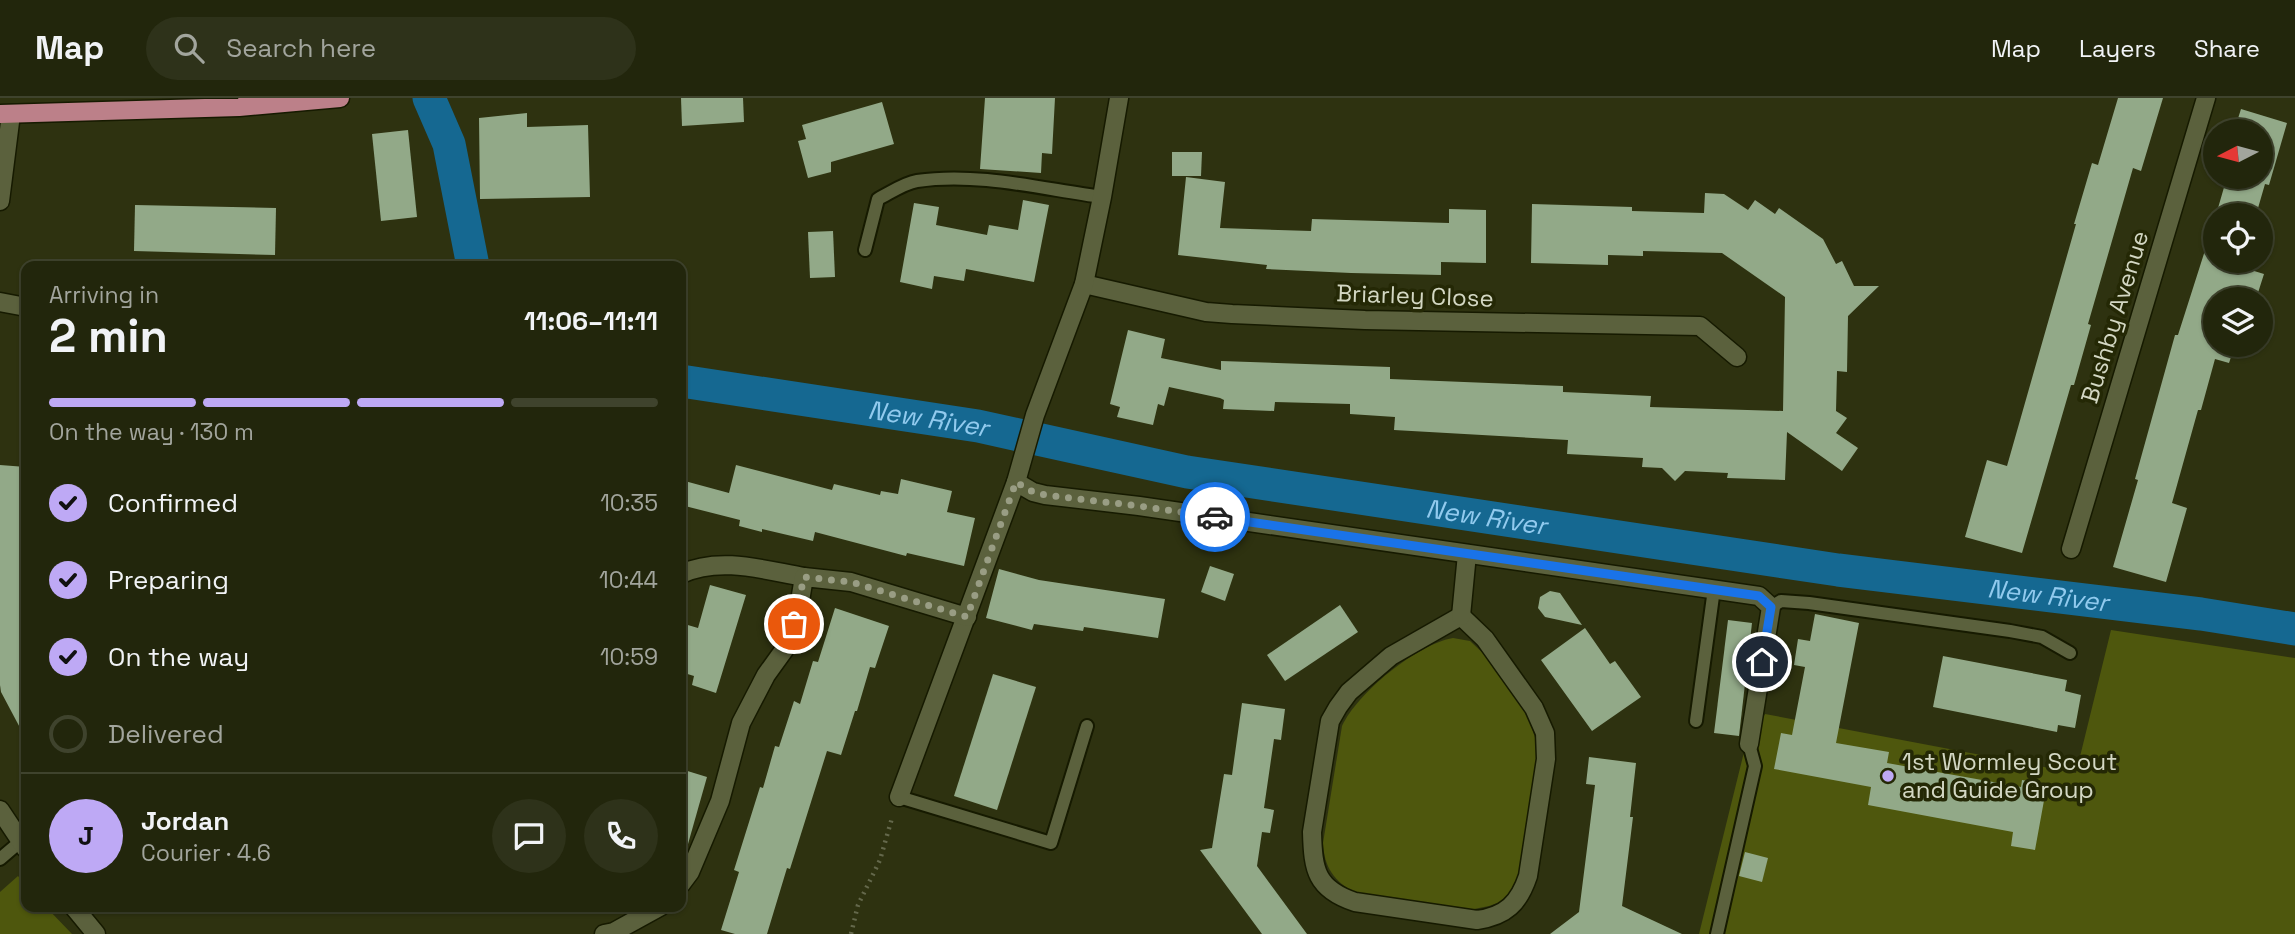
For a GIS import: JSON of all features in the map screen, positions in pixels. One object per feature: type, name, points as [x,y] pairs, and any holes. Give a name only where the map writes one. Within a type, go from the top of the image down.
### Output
[{"type":"main road","points":[[5,114],[117,105],[239,107],[340,98]]},
{"type":"street","points":[[899,797],[1016,482],[1035,415],[1084,284],[1119,98]]},
{"type":"street","name":"Bushby Avenue","points":[[2071,549],[2206,98]]},
{"type":"street","points":[[0,201],[5,114]]},
{"type":"street","name":"Briarley Close","points":[[1084,284],[1206,312],[1232,314],[1365,320],[1700,327],[1737,357]]},
{"type":"street","points":[[0,302],[21,306]]},
{"type":"street","points":[[1016,482],[1033,492],[1045,495],[1139,506],[1759,596],[1771,607],[1749,744]]},
{"type":"street","points":[[1461,616],[1467,554]]},
{"type":"street","points":[[686,572],[702,567],[738,565],[851,582],[967,617]]},
{"type":"street","points":[[686,877],[720,802],[741,723],[766,675],[785,650],[790,638],[804,577]]},
{"type":"street","points":[[1461,616],[1485,639],[1534,708],[1545,733],[1546,759],[1528,876],[1523,892],[1513,905],[1503,912],[1477,920],[1355,902],[1339,897],[1320,880],[1314,863],[1312,832],[1330,721],[1349,692],[1391,656],[1461,616]]},
{"type":"street","points":[[0,810],[21,841]]},
{"type":"street","points":[[78,912],[96,934]]},
{"type":"street","points":[[604,934],[614,932],[650,912]]},
{"type":"lane","points":[[865,250],[877,199],[915,181],[990,181],[1102,197]]},
{"type":"lane","points":[[1696,720],[1714,589]]},
{"type":"lane","points":[[1771,607],[1781,601],[1809,603],[2010,631],[2042,636],[2070,653]]},
{"type":"lane","points":[[899,797],[1051,843],[1087,726]]},
{"type":"lane","points":[[1717,934],[1755,766],[1749,744]]},
{"type":"lane","points":[[0,859],[21,847]]},
{"type":"path","points":[[851,934],[858,905],[880,860],[899,797]]},
{"type":"green space","points":[[2111,630],[2295,658],[2295,934],[1699,934],[1745,748],[1765,714],[2076,773]]},
{"type":"green space","points":[[1453,638],[1470,641],[1485,655],[1528,715],[1537,744],[1538,757],[1520,875],[1515,888],[1500,902],[1469,910],[1355,893],[1341,884],[1328,866],[1323,843],[1342,726],[1361,699],[1390,672],[1423,650]]},
{"type":"green space","points":[[18,876],[21,879],[21,912],[51,912],[72,934],[0,934],[0,892]]},
{"type":"building","points":[[681,98],[743,98],[744,122],[682,126]]},
{"type":"building","points":[[985,98],[1055,98],[1052,154],[1042,153],[1041,173],[980,169]]},
{"type":"building","points":[[2118,98],[2163,98],[2141,171],[2133,168],[2088,324],[2091,325],[2074,385],[2071,385],[2022,553],[1965,537],[1987,460],[2007,466],[2092,163],[2098,165]]},
{"type":"building","points":[[882,102],[894,144],[831,162],[831,172],[808,178],[798,141],[806,139],[802,125]]},
{"type":"building","points":[[2241,109],[2287,123],[2273,171],[2273,119],[2238,119]]},
{"type":"building","points":[[527,113],[527,127],[588,125],[590,197],[480,199],[479,118]]},
{"type":"building","points":[[408,130],[417,217],[381,221],[372,134]]},
{"type":"building","points":[[1172,152],[1202,152],[1201,176],[1172,176]]},
{"type":"building","points":[[1186,177],[1225,182],[1220,228],[1311,231],[1312,219],[1449,223],[1449,209],[1486,210],[1486,263],[1441,262],[1441,275],[1351,273],[1266,269],[1267,265],[1178,255]]},
{"type":"building","points":[[2224,189],[2264,189],[2259,203],[2219,203]]},
{"type":"building","points":[[1705,193],[1724,194],[1748,210],[1755,200],[1775,214],[1779,208],[1823,239],[1836,264],[1842,261],[1854,286],[1879,286],[1848,316],[1847,372],[1837,371],[1836,411],[1847,418],[1836,433],[1858,448],[1842,471],[1787,432],[1785,480],[1727,478],[1728,473],[1685,471],[1675,481],[1662,468],[1642,467],[1643,458],[1567,454],[1568,440],[1394,430],[1395,417],[1350,414],[1350,404],[1275,402],[1274,411],[1223,409],[1224,400],[1220,398],[1169,387],[1164,406],[1158,404],[1153,425],[1117,417],[1120,407],[1110,404],[1128,330],[1165,339],[1161,358],[1221,370],[1221,361],[1390,367],[1390,379],[1563,386],[1563,392],[1651,396],[1650,407],[1783,411],[1785,297],[1722,253],[1643,251],[1643,256],[1608,255],[1608,265],[1531,263],[1532,204],[1632,207],[1632,211],[1704,213]]},
{"type":"building","points":[[1023,200],[1049,205],[1034,282],[966,269],[964,281],[934,276],[932,289],[900,282],[914,203],[939,207],[936,225],[987,235],[989,225],[1018,230]]},
{"type":"building","points":[[135,205],[276,208],[275,255],[134,251]]},
{"type":"building","points":[[833,231],[835,277],[810,278],[808,232]]},
{"type":"building","points":[[2203,257],[2203,273],[2264,274],[2260,287],[2203,287],[2203,357],[2231,357],[2229,363],[2215,359],[2201,410],[2198,410],[2172,503],[2187,508],[2166,582],[2113,567],[2175,335],[2178,335]]},
{"type":"building","points":[[0,465],[21,467],[21,730],[0,685]]},
{"type":"building","points":[[736,465],[832,490],[834,484],[880,495],[881,491],[898,494],[901,479],[952,491],[947,512],[975,518],[964,566],[907,553],[906,556],[815,532],[813,541],[762,529],[762,532],[739,526],[740,520],[686,506],[686,481],[729,493]]},
{"type":"building","points":[[1210,566],[1234,574],[1225,601],[1201,592]]},
{"type":"building","points":[[999,569],[1039,580],[1165,599],[1158,638],[1084,627],[1083,631],[1034,624],[1032,630],[986,618]]},
{"type":"building","points":[[710,585],[746,595],[716,693],[692,685],[694,676],[686,674],[686,624],[698,628]]},
{"type":"building","points":[[1550,591],[1560,593],[1582,625],[1545,617],[1538,608],[1540,597]]},
{"type":"building","points":[[1340,605],[1358,632],[1285,681],[1267,655]]},
{"type":"building","points":[[835,608],[889,626],[875,668],[870,667],[841,755],[827,751],[767,934],[735,934],[721,930],[739,872],[734,870],[760,787],[763,788],[775,746],[779,747],[794,701],[800,704],[813,661],[818,662]]},
{"type":"building","points":[[1815,614],[1859,623],[1836,743],[1889,752],[1887,763],[2021,787],[2022,780],[2047,784],[2035,850],[2011,846],[2013,832],[1868,805],[1871,787],[1774,769],[1781,733],[1792,735],[1805,667],[1794,665],[1798,639],[1810,641]]},
{"type":"building","points":[[1728,620],[1752,623],[1739,736],[1714,733]]},
{"type":"building","points":[[1585,628],[1610,664],[1615,661],[1641,697],[1592,731],[1541,660]]},
{"type":"building","points":[[1943,656],[2067,680],[2065,691],[2081,695],[2075,728],[2058,725],[2057,732],[1933,707]]},
{"type":"building","points":[[993,674],[1036,687],[997,810],[954,796]]},
{"type":"building","points":[[1242,703],[1285,709],[1281,740],[1274,739],[1264,808],[1274,810],[1270,833],[1262,832],[1257,866],[1307,934],[1262,934],[1200,850],[1212,848],[1224,774],[1232,775]]},
{"type":"building","points":[[1589,757],[1636,763],[1630,817],[1633,817],[1622,906],[1682,934],[1550,934],[1579,912],[1595,785],[1586,784]]},
{"type":"building","points":[[686,771],[707,777],[686,844]]},
{"type":"building","points":[[1745,852],[1768,858],[1762,882],[1739,876]]},
{"type":"waterway","name":"New River","points":[[429,98],[449,144],[472,261]]},
{"type":"waterway","name":"New River","points":[[686,382],[978,426],[1187,472],[1838,570],[2201,614],[2295,629]]},
{"type":"way so far","points":[[794,624],[804,577],[865,585],[967,617],[1016,482],[1033,492],[1045,495],[1215,517]]},
{"type":"place","name":"1st Wormley Scout and Guide Group","points":[[1888,776]]},
{"type":"route","points":[[1215,517],[1759,596],[1771,607],[1762,662]]}]
